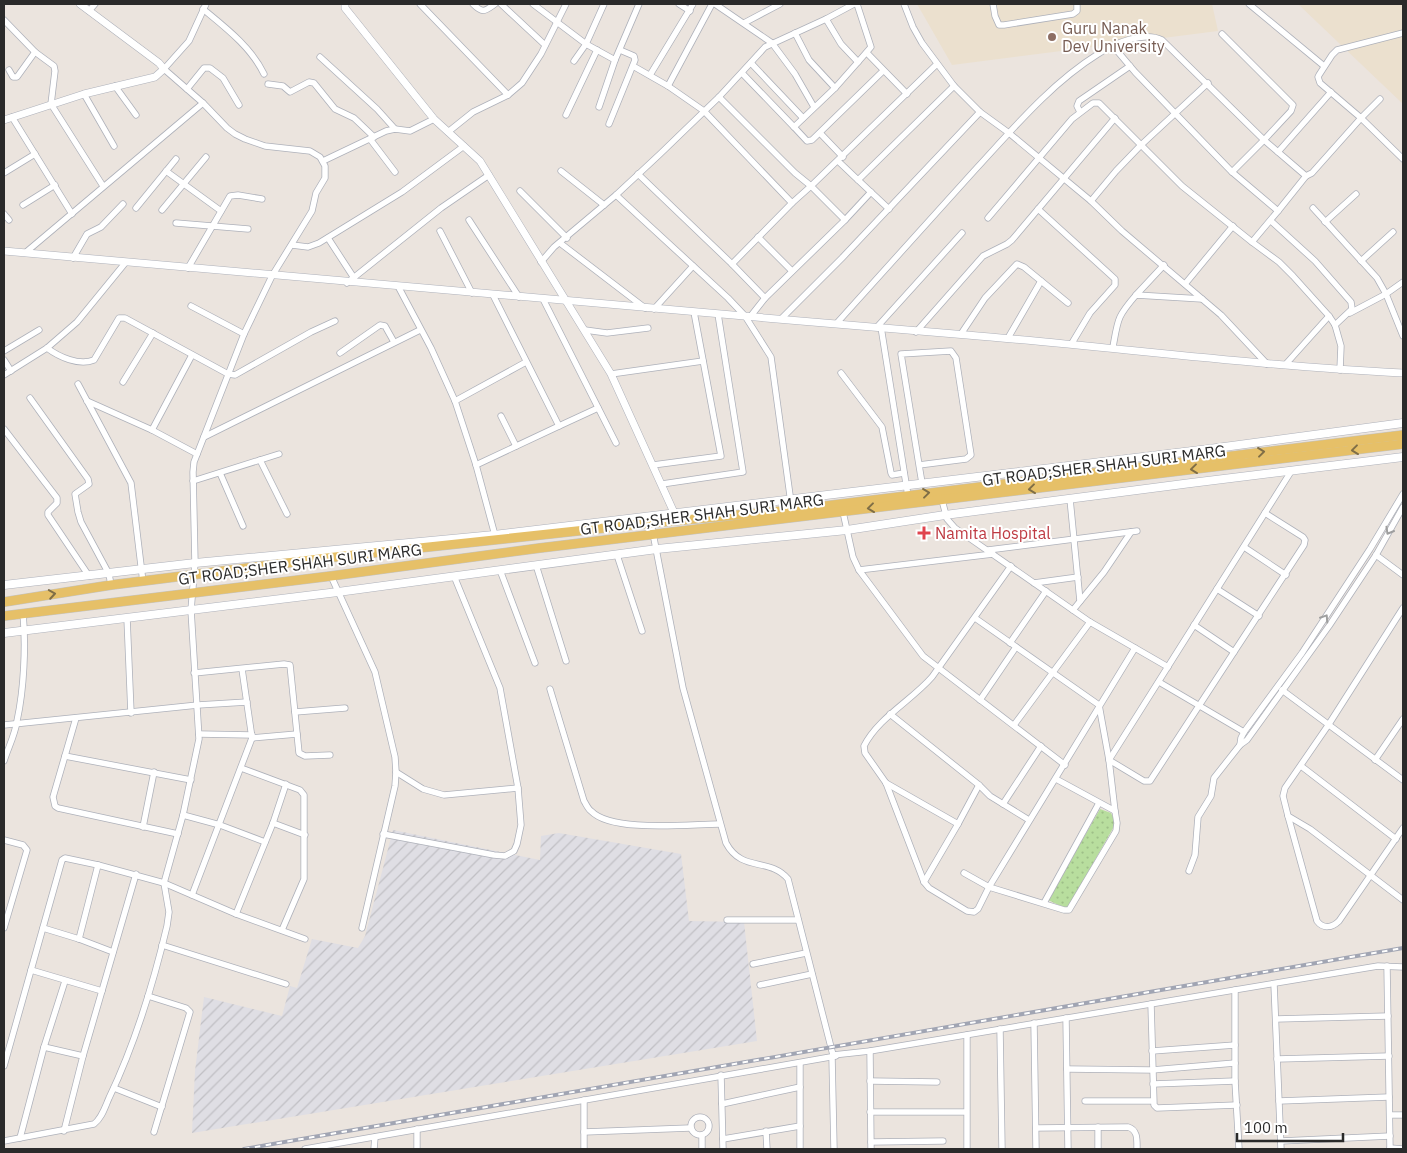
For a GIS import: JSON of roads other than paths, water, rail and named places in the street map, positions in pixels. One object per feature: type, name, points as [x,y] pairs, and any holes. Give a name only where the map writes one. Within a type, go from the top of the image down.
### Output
[{"type":"main road","points":[[792,505],[906,485],[1208,449],[1403,423]]},
{"type":"main road","name":"GT ROAD;SHER SHAH SURI MARG","points":[[4,602],[110,585],[335,557],[496,538],[651,523],[676,517],[908,496],[1403,434]]},
{"type":"main road","name":"GT ROAD;SHER SHAH SURI MARG","points":[[4,616],[654,534],[1403,444]]},
{"type":"main road","points":[[4,633],[338,592],[657,549],[847,530],[945,515],[1403,457]]},
{"type":"main road","points":[[4,584],[109,574],[195,563],[496,538],[676,517]]},
{"type":"street","points":[[4,1141],[90,1126],[97,1122],[131,1047],[148,996],[169,912],[164,883],[183,815],[199,746],[191,610],[195,563],[193,472],[197,454],[244,334],[272,276],[309,217],[316,193],[324,178],[325,166],[323,161],[310,151],[265,146],[245,139],[227,128],[159,63],[80,4]]},
{"type":"street","points":[[90,11],[95,4]]},
{"type":"street","points":[[420,4],[508,95]]},
{"type":"street","points":[[473,4],[483,11],[495,4]]},
{"type":"street","points":[[502,4],[545,45]]},
{"type":"street","points":[[533,4],[586,44],[615,60]]},
{"type":"street","points":[[448,132],[474,112],[508,95],[529,74],[566,4]]},
{"type":"street","points":[[574,61],[586,44],[604,4]]},
{"type":"street","points":[[599,107],[615,60],[639,4]]},
{"type":"street","points":[[679,4],[690,11]]},
{"type":"street","points":[[650,75],[693,4]]},
{"type":"street","points":[[668,86],[713,4],[772,43],[795,74],[814,107]]},
{"type":"street","points":[[744,23],[780,4]]},
{"type":"street","points":[[542,262],[560,243],[616,195],[719,97],[760,52],[772,43],[856,4],[871,47],[834,88],[794,127]]},
{"type":"street","points":[[904,4],[917,35],[937,64],[954,86],[980,112],[1009,133],[1091,201],[1122,231],[1164,265],[1239,333],[1267,364]]},
{"type":"street","points":[[993,4],[996,21],[999,25],[1004,25],[1073,14],[1077,11],[1077,4]]},
{"type":"street","points":[[1249,4],[1324,66]]},
{"type":"street","points":[[343,5],[434,118],[480,161],[489,175],[611,374],[676,517],[677,532]]},
{"type":"street","points":[[4,120],[84,94],[155,77],[189,41],[204,6],[237,37],[256,60],[264,74]]},
{"type":"street","points":[[826,19],[841,44],[858,62]]},
{"type":"street","points":[[4,20],[35,52],[52,64],[54,68],[51,104],[103,186]]},
{"type":"street","points":[[795,33],[809,60],[834,88]]},
{"type":"street","points":[[1403,33],[1337,50],[1324,66],[1318,78],[1320,83],[1361,118],[1403,159]]},
{"type":"street","points":[[1222,34],[1293,105],[1292,111],[1232,172]]},
{"type":"street","points":[[836,324],[1009,133],[1058,82],[1096,55],[1113,46],[1138,38],[1157,38],[1168,44],[1264,140],[1306,176]]},
{"type":"street","points":[[1113,46],[1232,172],[1278,211]]},
{"type":"street","points":[[566,115],[597,50]]},
{"type":"street","points":[[609,124],[635,57],[620,50]]},
{"type":"street","points":[[8,70],[12,77],[16,77],[35,52]]},
{"type":"street","points":[[866,53],[907,94]]},
{"type":"street","points":[[320,57],[395,129]]},
{"type":"street","points":[[751,63],[803,118]]},
{"type":"street","points":[[732,264],[792,203],[841,159],[937,64]]},
{"type":"street","points":[[633,66],[668,86],[704,111],[792,203]]},
{"type":"street","points":[[1080,112],[1077,106],[1079,101],[1130,66]]},
{"type":"street","points":[[187,89],[204,68],[210,68],[223,78],[239,104]]},
{"type":"street","points":[[742,73],[807,140],[812,140],[884,71]]},
{"type":"street","points":[[268,84],[283,86],[290,92],[309,82],[314,83],[335,109],[354,118],[372,138],[395,172]]},
{"type":"street","points":[[1091,201],[1141,144],[1208,84]]},
{"type":"street","points":[[115,86],[136,115]]},
{"type":"street","points":[[858,180],[954,86]]},
{"type":"street","points":[[1278,152],[1330,92]]},
{"type":"street","points":[[84,94],[114,146]]},
{"type":"street","points":[[719,97],[845,220]]},
{"type":"street","points":[[1252,242],[1306,176],[1312,173],[1380,99]]},
{"type":"street","points":[[988,218],[1080,112],[1096,102],[1115,118],[1182,186],[1279,262],[1335,325],[1341,346],[1340,370]]},
{"type":"street","points":[[25,253],[203,103]]},
{"type":"street","points":[[781,319],[889,209],[980,112]]},
{"type":"street","points":[[12,118],[72,214]]},
{"type":"street","points":[[323,161],[395,129],[410,131],[434,118]]},
{"type":"street","points":[[916,332],[983,256],[1007,244],[1115,118]]},
{"type":"street","points":[[820,133],[858,180],[889,209]]},
{"type":"street","points":[[292,246],[308,247],[320,244],[402,192],[464,146]]},
{"type":"street","points":[[4,173],[35,154]]},
{"type":"street","points":[[162,210],[206,157]]},
{"type":"street","points":[[136,208],[176,158]]},
{"type":"street","points":[[166,171],[221,211]]},
{"type":"street","points":[[561,171],[604,205]]},
{"type":"street","points":[[638,174],[765,298]]},
{"type":"street","points":[[347,283],[441,208],[489,175]]},
{"type":"street","points":[[23,205],[55,185]]},
{"type":"street","points":[[520,191],[567,238]]},
{"type":"street","points":[[748,317],[792,270],[845,220],[871,192]]},
{"type":"street","points":[[1325,222],[1356,194]]},
{"type":"street","points":[[188,268],[232,195],[262,199]]},
{"type":"street","points":[[616,195],[748,317],[771,357],[792,505]]},
{"type":"street","points":[[74,258],[87,234],[101,227],[123,204]]},
{"type":"street","points":[[1313,208],[1377,278],[1386,294],[1403,336]]},
{"type":"street","points":[[1038,209],[1115,279],[1114,285],[1090,313],[1072,343]]},
{"type":"street","points":[[4,214],[8,220]]},
{"type":"street","points":[[469,220],[519,297]]},
{"type":"street","points":[[1271,221],[1308,254],[1351,302],[1352,310],[1350,313]]},
{"type":"street","points":[[176,223],[248,229]]},
{"type":"street","points":[[1185,284],[1233,226]]},
{"type":"street","points":[[440,231],[472,293]]},
{"type":"street","points":[[1361,260],[1393,232]]},
{"type":"street","points":[[879,327],[962,233]]},
{"type":"street","points":[[758,237],[792,270]]},
{"type":"street","points":[[328,238],[354,278]]},
{"type":"street","points":[[560,243],[644,308]]},
{"type":"street","points":[[4,258],[6,251],[398,288],[879,327],[916,332],[1072,343],[1267,364],[1403,373]]},
{"type":"street","points":[[4,375],[47,348],[77,322],[126,262]]},
{"type":"street","points":[[961,334],[985,298],[1014,266],[1020,265],[1068,304]]},
{"type":"street","points":[[1113,347],[1121,312],[1164,265]]},
{"type":"street","points":[[654,309],[693,266]]},
{"type":"street","points":[[1008,338],[1040,281]]},
{"type":"street","points":[[1335,325],[1350,313],[1386,294],[1403,282]]},
{"type":"street","points":[[398,288],[455,401],[476,464],[496,538]]},
{"type":"street","points":[[492,295],[558,426]]},
{"type":"street","points":[[1136,295],[1202,300]]},
{"type":"street","points":[[543,299],[616,443]]},
{"type":"street","points":[[191,306],[244,334]]},
{"type":"street","points":[[654,466],[721,456],[694,312]]},
{"type":"street","points":[[662,484],[743,472],[718,314]]},
{"type":"street","points":[[1285,365],[1328,316]]},
{"type":"street","points":[[47,348],[59,356],[79,361],[92,361],[119,318],[125,318],[228,374],[236,375],[311,332],[335,321]]},
{"type":"street","points":[[340,353],[380,325],[385,326],[394,342]]},
{"type":"street","points":[[879,327],[908,496]]},
{"type":"street","points":[[585,330],[607,333],[648,328]]},
{"type":"street","points":[[4,351],[39,330]]},
{"type":"street","points":[[204,437],[420,330]]},
{"type":"street","points":[[123,382],[153,333]]},
{"type":"street","points":[[919,466],[966,459],[971,456],[956,358],[951,351],[901,354],[919,466],[922,483]]},
{"type":"street","points":[[152,430],[192,355]]},
{"type":"street","points":[[4,360],[11,371]]},
{"type":"street","points":[[611,374],[704,361]]},
{"type":"street","points":[[455,401],[526,362]]},
{"type":"street","points":[[841,373],[882,427],[892,475],[904,473]]},
{"type":"street","points":[[78,384],[131,483],[143,582]]},
{"type":"street","points":[[30,398],[88,478],[89,484],[76,493],[75,498],[81,522],[109,574],[110,585]]},
{"type":"street","points":[[87,401],[152,430],[197,454]]},
{"type":"street","points":[[476,464],[598,408]]},
{"type":"street","points":[[501,416],[516,446]]},
{"type":"street","points":[[4,429],[57,498],[57,503],[48,512],[48,515],[89,576]]},
{"type":"street","points":[[885,436],[898,434]]},
{"type":"street","points":[[193,482],[279,454]]},
{"type":"street","points":[[260,460],[286,514]]},
{"type":"street","points":[[1109,760],[1292,470]]},
{"type":"street","points":[[220,473],[243,526]]},
{"type":"street","points":[[1240,744],[1244,732],[1302,653],[1370,549],[1403,494]]},
{"type":"street","points":[[1070,499],[1080,601]]},
{"type":"street","points":[[942,500],[945,515],[950,524],[1090,622],[1168,667]]},
{"type":"street","points":[[1189,871],[1195,855],[1197,823],[1200,812],[1211,796],[1216,774],[1240,744],[1247,740],[1329,626],[1376,555],[1403,507]]},
{"type":"street","points":[[843,512],[853,557],[859,570],[915,647],[938,669],[1065,764]]},
{"type":"street","points":[[1109,760],[1144,781],[1150,781],[1286,575],[1304,545],[1305,540],[1265,513]]},
{"type":"street","points":[[651,523],[683,688],[726,843],[735,856],[743,861],[780,872],[788,879],[834,1057],[834,1149]]},
{"type":"street","points":[[859,570],[1134,532],[1073,610]]},
{"type":"street","points":[[1244,547],[1286,575]]},
{"type":"street","points":[[616,555],[642,631]]},
{"type":"street","points":[[1376,555],[1403,575]]},
{"type":"street","points":[[536,565],[566,661]]},
{"type":"street","points":[[1011,566],[938,669],[922,688],[890,714],[865,744],[863,750],[886,783],[924,882],[929,888],[971,913],[978,909],[1029,820],[1135,648]]},
{"type":"street","points":[[500,570],[535,663]]},
{"type":"street","points":[[331,576],[375,672],[395,756],[395,786],[362,928]]},
{"type":"street","points":[[383,834],[505,856],[514,851],[520,837],[518,788],[500,688],[454,576]]},
{"type":"street","points":[[1034,582],[1078,577]]},
{"type":"street","points":[[1217,589],[1259,616]]},
{"type":"street","points":[[1010,643],[1046,591]]},
{"type":"street","points":[[1403,608],[1329,724],[1285,788],[1283,796],[1288,816],[1317,920],[1320,924],[1331,926],[1339,921],[1403,828]]},
{"type":"street","points":[[4,761],[17,723],[25,630],[23,613]]},
{"type":"street","points":[[127,618],[131,713]]},
{"type":"street","points":[[964,873],[989,887],[1066,911],[1072,907],[1116,831],[1117,823],[1109,760],[1099,705],[975,618]]},
{"type":"street","points":[[1014,725],[1090,622]]},
{"type":"street","points":[[1194,626],[1234,652]]},
{"type":"street","points":[[980,700],[1016,647]]},
{"type":"street","points":[[194,673],[290,665],[298,750],[301,755],[330,755]]},
{"type":"street","points":[[192,895],[252,736],[242,669]]},
{"type":"street","points":[[1159,682],[1244,732]]},
{"type":"street","points":[[550,689],[584,801],[590,811],[612,822],[629,825],[720,824]]},
{"type":"street","points":[[1282,690],[1403,780]]},
{"type":"street","points":[[4,725],[198,705],[247,702]]},
{"type":"street","points":[[295,712],[345,708]]},
{"type":"street","points":[[890,714],[979,785],[990,796],[1029,820]]},
{"type":"street","points":[[76,718],[53,798],[54,806],[178,834]]},
{"type":"street","points":[[1374,760],[1403,719]]},
{"type":"street","points":[[199,734],[252,736],[297,734]]},
{"type":"street","points":[[1003,804],[1041,746]]},
{"type":"street","points":[[65,756],[191,780]]},
{"type":"street","points":[[1301,766],[1396,839]]},
{"type":"street","points":[[241,768],[286,784],[300,790],[304,795],[304,879],[282,930]]},
{"type":"street","points":[[143,827],[154,772]]},
{"type":"street","points":[[396,772],[423,788],[444,795],[518,788]]},
{"type":"street","points":[[1056,779],[1114,811]]},
{"type":"street","points":[[886,783],[958,824]]},
{"type":"street","points":[[236,914],[273,823],[286,784]]},
{"type":"street","points":[[924,882],[979,785]]},
{"type":"street","points":[[1044,903],[1099,803]]},
{"type":"street","points":[[183,815],[220,825],[265,842]]},
{"type":"street","points":[[1288,816],[1310,829],[1403,900]]},
{"type":"street","points":[[273,823],[304,835]]},
{"type":"street","points":[[4,840],[22,845],[26,850],[4,928]]},
{"type":"street","points":[[4,1066],[32,970],[42,928],[64,858],[67,857],[136,874],[164,883],[236,914],[305,939]]},
{"type":"street","points":[[79,939],[98,865]]},
{"type":"street","points":[[64,1131],[136,874]]},
{"type":"street","points":[[727,920],[798,920]]},
{"type":"street","points":[[42,928],[113,952]]},
{"type":"street","points":[[162,945],[286,984]]},
{"type":"street","points":[[753,964],[806,953]]},
{"type":"street","points":[[1387,966],[1390,1149],[1403,1148]]},
{"type":"street","points":[[304,1149],[332,1147],[375,1136],[721,1075],[1034,1023],[1387,966],[1403,967]]},
{"type":"street","points":[[32,970],[102,991]]},
{"type":"street","points":[[760,985],[812,974]]},
{"type":"street","points":[[20,1138],[44,1047],[65,981]]},
{"type":"street","points":[[1274,984],[1281,1149]]},
{"type":"street","points":[[1234,990],[1235,1081],[1239,1149]]},
{"type":"street","points":[[148,996],[186,1008],[190,1012],[154,1132]]},
{"type":"street","points":[[1151,1004],[1152,1084],[1153,1101],[1156,1108],[1237,1104]]},
{"type":"street","points":[[1276,1019],[1388,1016]]},
{"type":"street","points":[[1066,1018],[1068,1149]]},
{"type":"street","points":[[1034,1023],[1036,1149]]},
{"type":"street","points":[[1000,1029],[1002,1149]]},
{"type":"street","points":[[967,1035],[967,1149]]},
{"type":"street","points":[[1152,1051],[1235,1045]]},
{"type":"street","points":[[44,1047],[84,1056]]},
{"type":"street","points":[[870,1051],[871,1146],[943,1141]]},
{"type":"street","points":[[1277,1059],[1389,1056]]},
{"type":"street","points":[[800,1063],[800,1149]]},
{"type":"street","points":[[1067,1070],[1152,1070],[1235,1063]]},
{"type":"street","points":[[721,1075],[723,1149]]},
{"type":"street","points":[[870,1081],[937,1082]]},
{"type":"street","points":[[1152,1084],[1235,1081]]},
{"type":"street","points":[[722,1104],[800,1087]]},
{"type":"street","points":[[114,1088],[162,1107]]},
{"type":"street","points":[[1279,1101],[1390,1097]]},
{"type":"street","points":[[584,1100],[584,1149]]},
{"type":"street","points":[[1085,1100],[1153,1101]]},
{"type":"street","points":[[870,1112],[966,1112]]},
{"type":"street","points":[[1390,1115],[1403,1115]]},
{"type":"street","points":[[702,1135],[693,1133],[690,1128],[691,1122],[695,1118],[704,1118],[708,1122],[709,1128],[702,1135],[702,1149]]},
{"type":"street","points":[[723,1139],[800,1126]]},
{"type":"street","points":[[1036,1128],[1128,1127],[1136,1133],[1137,1149]]},
{"type":"street","points":[[584,1132],[690,1128]]},
{"type":"street","points":[[1098,1128],[1098,1149]]},
{"type":"street","points":[[417,1129],[417,1149]]},
{"type":"street","points":[[766,1132],[767,1149]]},
{"type":"street","points":[[374,1149],[375,1136]]},
{"type":"street","points":[[1281,1141],[1390,1136]]},
{"type":"railway","points":[[244,1149],[1403,948]]},
{"type":"place","name":"Guru Nanak Dev University","points":[[1052,37]]},
{"type":"place","name":"Namita Hospital","points":[[924,533]]}]
